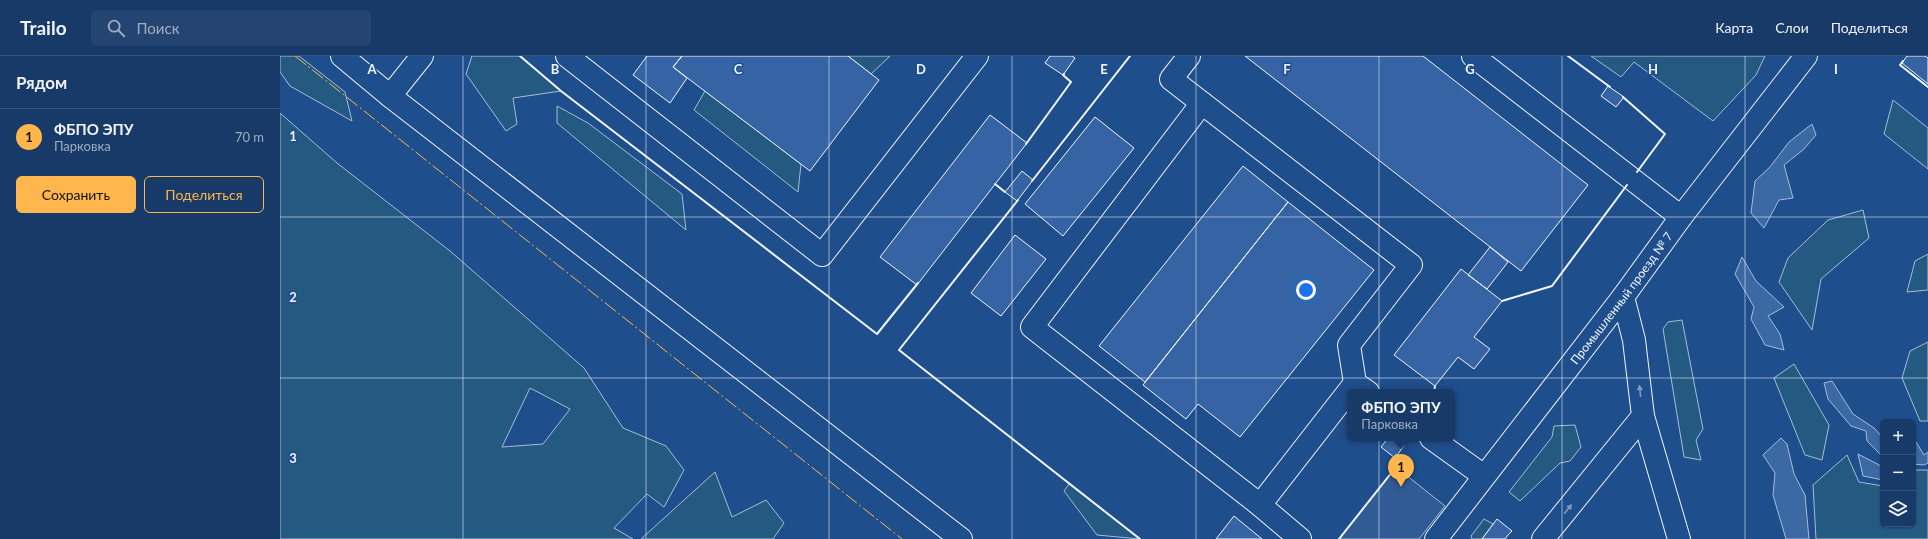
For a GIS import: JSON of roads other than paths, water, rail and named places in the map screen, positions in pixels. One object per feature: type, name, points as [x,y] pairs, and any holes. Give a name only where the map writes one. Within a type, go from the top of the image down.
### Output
[{"type":"street","points":[[342,56],[390,96],[961,539]]},
{"type":"street","points":[[390,96],[422,56]]},
{"type":"street","points":[[567,56],[822,255],[977,56]]},
{"type":"street","points":[[1189,56],[1171,79],[1411,265],[1349,345],[1361,388]]},
{"type":"street","points":[[1473,56],[1681,217]]},
{"type":"street","name":"Промышленный проезд № 7","points":[[1436,539],[1623,297],[1681,217],[1806,56]]},
{"type":"street","points":[[1202,103],[1032,327],[1260,505],[1300,539]]},
{"type":"street","points":[[1623,297],[1634,340],[1643,416],[1679,539]]},
{"type":"street","points":[[1260,505],[1347,404]]},
{"type":"street","points":[[1543,539],[1643,416]]},
{"type":"street","points":[[1435,441],[1484,476]]},
{"type":"place","name":"ФБПО ЭПУ","points":[[1401,487]]}]
